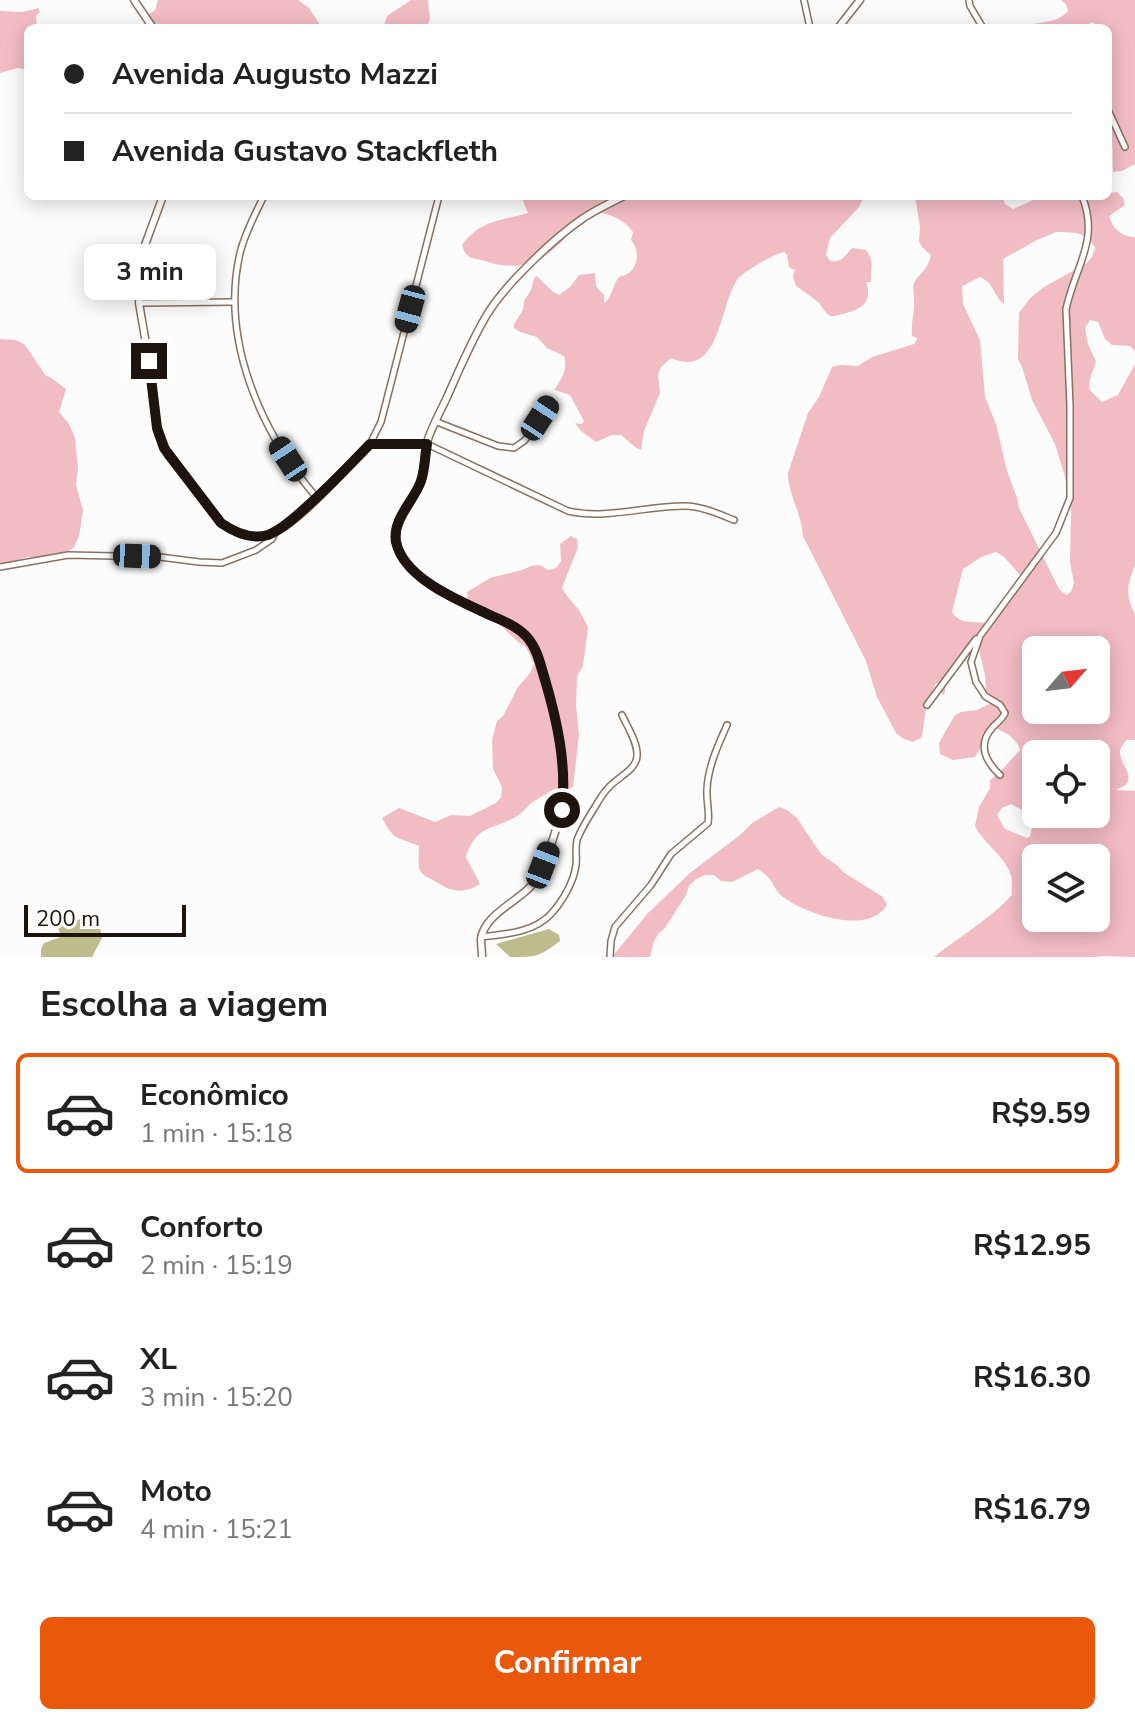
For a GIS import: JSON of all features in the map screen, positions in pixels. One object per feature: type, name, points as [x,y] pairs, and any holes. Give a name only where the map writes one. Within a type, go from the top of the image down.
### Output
[{"type":"street","points":[[134,0],[150,24]]},
{"type":"street","points":[[804,0],[809,24]]},
{"type":"street","points":[[841,24],[860,0]]},
{"type":"street","points":[[969,0],[981,24]]},
{"type":"street","points":[[1112,119],[1125,147]]},
{"type":"street","points":[[162,200],[145,245],[139,303],[157,428],[168,455],[221,523],[231,530],[254,536],[266,536],[276,531],[317,498],[370,444],[381,422],[438,200]]},
{"type":"street","points":[[262,200],[249,226],[237,268],[234,302],[240,348],[262,415],[288,459],[317,498]]},
{"type":"street","points":[[482,957],[481,937],[484,930],[494,917],[532,885],[543,865],[562,810],[562,749],[534,646],[510,624],[440,590],[423,578],[408,564],[398,548],[396,531],[422,479],[427,444],[476,334],[498,299],[569,228],[616,200]]},
{"type":"street","points":[[927,705],[1056,533],[1070,498],[1066,309],[1089,230],[1083,200]]},
{"type":"street","points":[[139,303],[234,302]]},
{"type":"street","points":[[437,422],[498,446],[514,448],[529,435],[551,401]]},
{"type":"street","points":[[370,444],[427,444],[568,511],[614,512],[684,506],[734,520]]},
{"type":"street","points":[[0,567],[68,555],[160,557],[222,563],[256,550],[272,539],[276,531]]},
{"type":"street","points":[[980,636],[973,651],[972,671],[985,696],[1000,705],[1005,713],[988,732],[983,746],[988,762],[1000,775]]},
{"type":"street","points":[[481,937],[534,926],[556,908],[576,870],[577,841],[583,827],[606,791],[637,760],[622,715]]},
{"type":"street","points":[[610,957],[615,927],[645,893],[671,854],[708,823],[706,801],[709,775],[727,725]]},
{"type":"shaded area","points":[[158,0],[298,0],[309,8],[319,24],[153,24],[148,15],[155,10]]},
{"type":"shaded area","points":[[411,0],[428,0],[428,24],[384,24],[387,16]]},
{"type":"shaded area","points":[[1061,0],[1135,0],[1135,164],[1122,171],[1113,172],[1112,24],[1035,24],[1063,15],[1068,11]]},
{"type":"shaded area","points":[[38,8],[40,12],[36,16],[37,24],[24,24],[24,69],[0,73],[0,11],[23,12]]},
{"type":"shaded area","points":[[1117,192],[1125,205],[1109,216],[1122,234],[1135,237],[1135,351],[1130,346],[1112,345],[1105,339],[1098,322],[1090,320],[1085,328],[1096,362],[1089,389],[1102,402],[1118,395],[1135,364],[1135,565],[1128,590],[1135,614],[1135,740],[1127,740],[1122,746],[1121,757],[1129,778],[1116,790],[1135,791],[1135,957],[934,957],[1012,895],[1012,877],[1008,868],[975,826],[979,807],[990,788],[990,780],[1020,750],[1009,735],[991,727],[983,733],[985,740],[975,757],[953,760],[940,754],[939,743],[955,715],[993,702],[986,690],[977,642],[947,680],[944,695],[936,683],[926,707],[922,737],[913,742],[896,733],[877,697],[866,661],[803,536],[790,489],[788,473],[808,413],[832,367],[858,366],[872,357],[914,344],[917,340],[912,336],[913,285],[928,265],[931,255],[919,241],[916,200],[1004,200],[1013,209],[1033,200],[1112,200],[1112,193]],"holes":[[[1056,232],[1083,235],[1095,248],[1092,257],[1087,263],[1044,287],[1030,298],[1019,313],[1018,359],[1032,400],[1055,444],[1071,512],[1070,562],[1074,583],[1071,592],[1066,595],[1059,589],[1019,508],[996,424],[985,397],[980,340],[963,304],[962,286],[980,277],[1004,304],[1003,259]],[[996,552],[1021,576],[990,624],[959,619],[952,612],[963,569],[981,557]]]},
{"type":"shaded area","points":[[523,200],[862,200],[830,238],[826,255],[830,261],[837,261],[852,248],[866,250],[872,265],[871,282],[866,282],[867,300],[856,310],[831,316],[796,286],[793,277],[795,270],[789,267],[784,252],[766,260],[737,280],[709,350],[699,359],[687,362],[671,358],[661,367],[658,375],[660,393],[644,431],[641,450],[621,435],[612,435],[596,442],[575,423],[582,424],[584,421],[570,395],[554,390],[565,370],[564,356],[547,348],[537,337],[520,332],[514,324],[537,276],[559,295],[579,275],[595,273],[596,286],[606,302],[620,276],[630,272],[636,262],[636,251],[631,240],[633,232],[613,216],[587,211],[563,240],[533,262],[498,265],[468,256],[464,250],[462,245],[484,226],[528,213]]},
{"type":"shaded area","points":[[0,339],[16,340],[25,345],[46,376],[66,389],[59,412],[75,438],[76,485],[83,510],[74,547],[56,560],[27,557],[0,568]]},
{"type":"shaded area","points":[[571,536],[577,539],[578,547],[562,588],[588,627],[583,666],[577,676],[579,735],[573,787],[564,791],[555,789],[511,820],[481,833],[470,846],[466,857],[480,884],[459,891],[448,888],[423,874],[419,867],[419,846],[393,835],[382,818],[399,808],[435,822],[451,815],[470,816],[496,803],[501,797],[502,787],[493,769],[492,740],[497,721],[534,664],[526,647],[499,624],[472,609],[467,592],[490,578],[531,566],[540,565],[548,570],[556,568],[561,561],[560,544]]},
{"type":"shaded area","points":[[779,807],[797,818],[821,854],[883,897],[887,905],[878,914],[866,919],[836,919],[793,903],[781,895],[758,869],[732,882],[705,875],[689,886],[654,941],[650,957],[612,957],[648,913],[690,873],[752,823]]},
{"type":"shaded area","points":[[85,918],[99,922],[102,938],[92,957],[41,957],[44,943],[61,937],[57,925]]},
{"type":"shaded area","points":[[549,929],[559,935],[560,941],[537,955],[510,957],[496,944]]},
{"type":"route","points":[[149,361],[157,428],[164,448],[221,523],[243,534],[266,536],[289,522],[370,444],[427,444],[422,479],[399,520],[395,538],[398,548],[402,557],[423,578],[440,590],[510,624],[534,646],[562,749],[562,810]]}]
